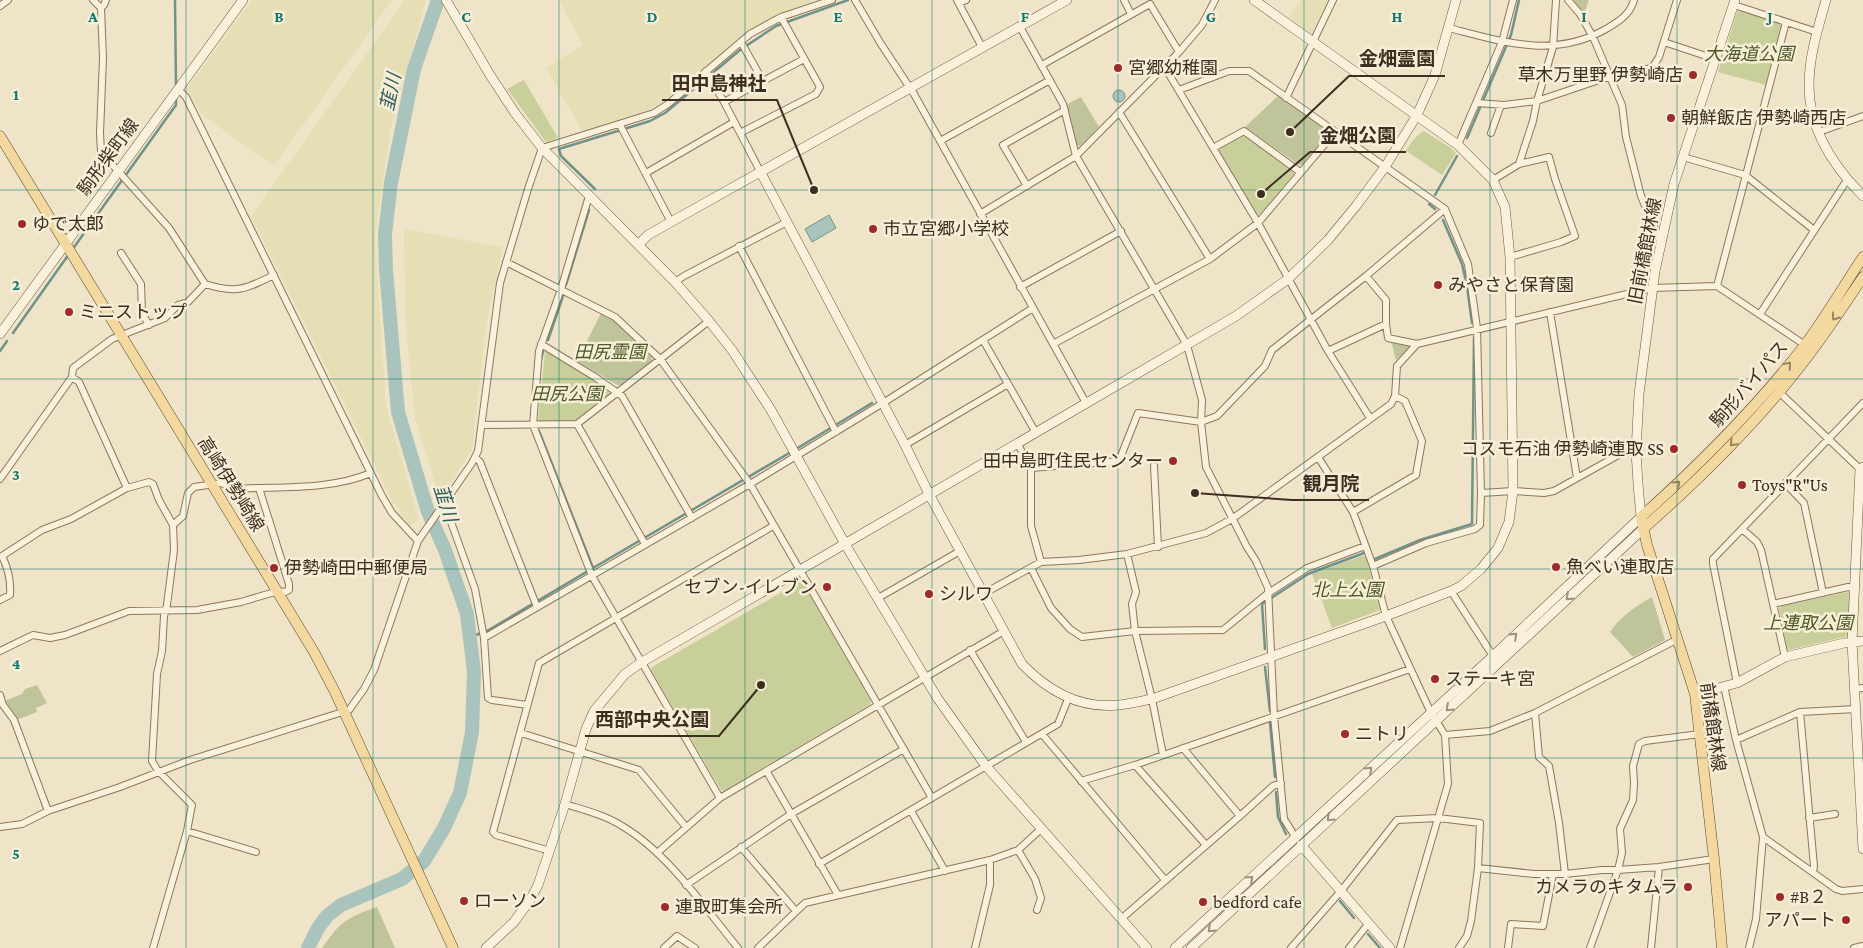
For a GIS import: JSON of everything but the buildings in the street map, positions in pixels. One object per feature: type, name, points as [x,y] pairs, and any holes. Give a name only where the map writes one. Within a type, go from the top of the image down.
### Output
[{"type":"main road","name":"高崎伊勢崎線","points":[[0,136],[278,591],[324,670],[453,948]]},
{"type":"main road","name":"駒形バイパス","points":[[1642,516],[1723,438],[1757,402],[1805,345],[1863,257]]},
{"type":"main road","name":"駒形バイパス","points":[[1643,529],[1712,466],[1779,392],[1811,352],[1863,277]]},
{"type":"main road","name":"前橋館林線","points":[[1642,516],[1643,529],[1695,694],[1722,948]]},
{"type":"street","points":[[0,6],[8,0]]},
{"type":"street","points":[[93,0],[101,8],[104,58],[100,133],[101,152],[170,228],[205,284],[228,290],[247,288],[274,275]]},
{"type":"street","points":[[101,8],[106,0]]},
{"type":"street","name":"駒形柴町線","points":[[0,332],[242,0]]},
{"type":"street","points":[[542,148],[654,113],[668,104],[750,34],[781,17],[832,0]]},
{"type":"street","points":[[855,0],[880,44],[911,89],[1086,404]]},
{"type":"street","points":[[966,0],[958,2],[982,47]]},
{"type":"street","points":[[639,244],[648,235],[1067,0]]},
{"type":"street","points":[[1124,0],[1131,14]]},
{"type":"street","points":[[980,214],[1076,156],[1179,52],[1202,25],[1215,0]]},
{"type":"street","points":[[706,71],[905,445],[930,496],[1022,664],[1037,680],[1068,699],[1097,705],[1118,705],[1152,699],[1451,591],[1481,570],[1498,548],[1509,522],[1513,492],[1510,257],[1505,207],[1493,180],[1458,145],[1254,0]]},
{"type":"street","points":[[1286,98],[1333,0]]},
{"type":"street","points":[[491,946],[514,922],[538,885],[565,804],[586,729],[594,711],[625,674],[642,662],[799,570],[930,496],[1236,316],[1288,278],[1328,240],[1385,167],[1417,115],[1435,75],[1456,0]]},
{"type":"street","points":[[1458,145],[1502,42],[1513,0]]},
{"type":"street","points":[[1519,164],[1553,47],[1556,0]]},
{"type":"street","points":[[1568,0],[1580,14],[1593,36],[1611,76],[1622,105],[1626,138],[1641,196],[1658,237],[1662,238]]},
{"type":"street","points":[[1449,28],[1502,42],[1553,47],[1593,36],[1621,20],[1632,7],[1634,0]]},
{"type":"street","points":[[1477,103],[1501,105],[1537,101],[1611,76],[1652,68],[1659,57],[1677,0]]},
{"type":"street","points":[[1826,0],[1817,32],[1809,86],[1812,108],[1826,150],[1848,180],[1863,196]]},
{"type":"street","points":[[447,1],[490,76],[542,148],[675,282],[732,350],[771,410],[845,544],[924,678],[986,766],[1147,948]]},
{"type":"street","points":[[1734,2],[1817,32]]},
{"type":"street","name":"旧前橋館林線","points":[[1642,516],[1636,451],[1638,394],[1652,288],[1674,184],[1734,2]]},
{"type":"street","points":[[1042,65],[1150,4],[1179,52]]},
{"type":"street","points":[[740,133],[816,94],[819,90],[820,87],[781,17]]},
{"type":"street","points":[[1717,286],[1786,22]]},
{"type":"street","points":[[1020,27],[1065,110],[1076,156],[1156,289],[1187,345],[1202,400],[1201,422],[1206,467],[1256,561],[1268,588],[1274,716],[1284,819],[1298,841],[1390,948]]},
{"type":"street","points":[[741,42],[762,80]]},
{"type":"street","points":[[1664,42],[1715,59]]},
{"type":"street","points":[[724,102],[804,59]]},
{"type":"street","points":[[1164,66],[1258,223],[1328,352],[1370,418]]},
{"type":"street","points":[[1179,90],[1229,71],[1248,71],[1445,209],[1468,264],[1478,328],[1480,525],[1478,528],[1426,543],[1372,566]]},
{"type":"street","points":[[940,141],[1050,80]]},
{"type":"street","points":[[178,89],[186,97],[392,513],[418,541]]},
{"type":"street","points":[[1491,133],[1501,105]]},
{"type":"street","points":[[1027,186],[1004,145],[1065,110]]},
{"type":"street","points":[[1119,112],[1210,260]]},
{"type":"street","points":[[1819,132],[1863,116]]},
{"type":"street","points":[[646,173],[734,122]]},
{"type":"street","points":[[620,125],[671,222]]},
{"type":"street","points":[[1213,148],[1244,131],[1300,172]]},
{"type":"street","points":[[1052,344],[1210,260],[1258,223],[1335,132]]},
{"type":"street","points":[[0,827],[22,824],[48,811],[120,787],[158,771],[352,708],[374,670],[418,541],[475,457],[482,425],[500,283],[542,148]]},
{"type":"street","points":[[1493,180],[1519,164],[1550,157],[1554,179],[1575,236],[1510,257]]},
{"type":"street","points":[[1683,158],[1745,175],[1814,230]]},
{"type":"street","points":[[1760,314],[1848,180]]},
{"type":"street","points":[[589,196],[561,289],[537,357],[533,425],[592,576],[720,798]]},
{"type":"street","points":[[1031,468],[1119,461],[1138,413],[1201,422],[1217,416],[1265,366],[1272,350],[1366,276],[1445,209]]},
{"type":"street","points":[[675,282],[739,246],[787,222]]},
{"type":"street","points":[[1020,287],[1120,231]]},
{"type":"street","points":[[739,246],[836,432]]},
{"type":"street","points":[[121,253],[141,284],[142,312],[149,325]]},
{"type":"street","points":[[506,262],[615,317],[660,359],[750,484],[932,798]]},
{"type":"street","points":[[1366,276],[1386,300],[1388,338],[1417,344],[1652,288],[1717,286],[1805,345]]},
{"type":"street","points":[[0,479],[72,377],[73,368],[112,339],[165,318],[178,305],[188,302],[205,284]]},
{"type":"street","points":[[484,638],[797,456],[883,404],[1032,308]]},
{"type":"street","points":[[1550,312],[1577,478]]},
{"type":"street","points":[[482,425],[577,424],[709,321]]},
{"type":"street","points":[[1328,352],[1386,324]]},
{"type":"street","points":[[983,340],[1036,433]]},
{"type":"street","points":[[541,344],[622,396],[692,518]]},
{"type":"street","points":[[983,594],[1041,562],[1080,560],[1158,548],[1206,533],[1232,519],[1391,404],[1395,396],[1396,366],[1417,344]]},
{"type":"street","points":[[72,377],[78,382],[127,488]]},
{"type":"street","points":[[905,445],[1008,384]]},
{"type":"street","points":[[1779,392],[1862,468],[1855,588],[1859,601],[1852,642],[1859,689],[1856,709],[1863,850]]},
{"type":"street","points":[[1353,512],[1416,475],[1422,441],[1405,401],[1395,396]]},
{"type":"street","points":[[1737,682],[1713,564],[1715,555],[1863,402]]},
{"type":"street","points":[[577,424],[646,544]]},
{"type":"street","points":[[1018,443],[1031,468],[1031,526],[1041,562]]},
{"type":"street","points":[[1481,493],[1544,493],[1554,491],[1622,453],[1636,451]]},
{"type":"street","points":[[475,457],[480,462],[537,607]]},
{"type":"street","points":[[1318,457],[1353,512],[1372,566],[1386,616],[1433,717],[1445,734],[1448,784],[1400,948]]},
{"type":"street","points":[[1154,466],[1158,548]]},
{"type":"street","points":[[173,525],[183,516],[188,493],[194,487],[222,482],[233,489],[321,485],[343,482],[371,473]]},
{"type":"street","points":[[0,600],[10,595],[11,587],[6,565],[1,555],[42,530],[71,519],[127,488],[148,482],[153,484],[158,500],[173,525],[174,550],[165,612],[162,651],[157,674],[152,762],[158,771],[192,805],[187,831],[153,948]]},
{"type":"street","points":[[1785,483],[1804,503],[1822,593]]},
{"type":"street","points":[[0,651],[33,635],[50,638],[65,635],[129,611],[165,612],[196,610],[241,602],[278,591],[285,592],[289,590],[289,584],[259,488]]},
{"type":"street","points":[[440,508],[446,508],[475,589],[484,638],[488,698],[527,705]]},
{"type":"street","points":[[1433,717],[1493,656],[1642,516]]},
{"type":"street","points":[[550,850],[496,835],[493,832],[539,663],[773,526]]},
{"type":"street","points":[[1742,528],[1760,546],[1785,657]]},
{"type":"street","points":[[1175,948],[1298,841],[1643,529]]},
{"type":"street","points":[[1031,568],[1051,608],[1070,628],[1082,637],[1135,631],[1223,630],[1267,594],[1307,568],[1365,546]]},
{"type":"street","points":[[878,598],[960,551]]},
{"type":"street","points":[[1127,554],[1136,592],[1132,604],[1135,631],[1152,699],[1163,755]]},
{"type":"street","points":[[1773,604],[1855,588]]},
{"type":"street","points":[[1451,591],[1493,656]]},
{"type":"street","points":[[657,853],[720,798],[1004,631]]},
{"type":"street","points":[[1445,734],[1490,731],[1535,714],[1678,639]]},
{"type":"street","points":[[1695,694],[1737,682],[1785,657],[1852,642],[1863,642]]},
{"type":"street","points":[[970,650],[1026,742]]},
{"type":"street","points":[[1081,781],[1135,765],[1410,669]]},
{"type":"street","points":[[1724,686],[1736,740],[1763,837],[1756,919],[1749,948]]},
{"type":"street","points":[[0,694],[3,705],[14,720],[48,811]]},
{"type":"street","points":[[819,864],[1058,724],[1068,699]]},
{"type":"street","points":[[1736,740],[1800,712],[1856,709]]},
{"type":"street","points":[[1800,712],[1813,872]]},
{"type":"street","points":[[1535,714],[1539,757],[1549,766],[1559,822],[1565,874]]},
{"type":"street","points":[[521,733],[639,770],[686,827]]},
{"type":"street","points":[[1042,734],[1165,880]]},
{"type":"street","points":[[1590,948],[1618,870],[1622,853],[1620,829],[1632,800],[1633,766],[1639,744],[1646,741],[1700,734]]},
{"type":"street","points":[[1183,748],[1240,816]]},
{"type":"street","points":[[686,885],[791,814],[904,749]]},
{"type":"street","points":[[1135,765],[1206,845]]},
{"type":"street","points":[[767,772],[838,895]]},
{"type":"street","points":[[1121,918],[1240,816],[1272,786],[1281,783]]},
{"type":"street","points":[[565,804],[600,815],[622,825],[657,853],[738,948]]},
{"type":"street","points":[[911,811],[945,871]]},
{"type":"street","points":[[1810,818],[1835,814]]},
{"type":"street","points":[[1291,948],[1397,820],[1438,818],[1480,823],[1478,868],[1471,921],[1467,936],[1459,948]]},
{"type":"street","points":[[758,948],[795,910],[805,903],[990,860],[1018,850],[1041,829]]},
{"type":"street","points":[[187,831],[256,852]]},
{"type":"street","points":[[1763,837],[1839,891],[1863,889]]},
{"type":"street","points":[[1191,948],[1298,841]]},
{"type":"street","points":[[741,847],[795,910]]},
{"type":"street","points":[[1018,850],[1035,879],[1041,898],[1037,910]]},
{"type":"street","points":[[1478,868],[1565,874],[1659,867],[1714,859]]},
{"type":"street","points":[[975,948],[990,885],[990,860]]},
{"type":"street","points":[[1651,948],[1659,867]]},
{"type":"street","points":[[1508,948],[1511,924],[1543,926],[1553,874]]},
{"type":"street","points":[[1349,948],[1369,923]]},
{"type":"street","points":[[664,948],[677,936],[696,948]]},
{"type":"street","points":[[1854,948],[1863,946]]},
{"type":"shaded area","points":[[252,0],[392,0],[274,166],[202,115],[187,89]]},
{"type":"shaded area","points":[[405,0],[426,0],[390,131],[375,237],[386,406],[419,520],[409,526],[393,502],[251,216]]},
{"type":"shaded area","points":[[559,0],[813,1],[781,13],[751,30],[657,107],[583,132],[546,68],[583,45]]},
{"type":"shaded area","points":[[1301,0],[1328,0],[1311,34],[1289,18]]},
{"type":"shaded area","points":[[404,229],[503,247],[486,326],[472,449],[445,492],[439,495],[415,419],[405,315]]},
{"type":"green space","points":[[1571,0],[1589,0],[1583,17]]},
{"type":"green space","name":"大海道公園","points":[[1740,11],[1781,24],[1782,26],[1766,85],[1718,72],[1737,12]]},
{"type":"green space","points":[[524,80],[558,138],[546,142],[507,89]]},
{"type":"green space","points":[[1278,96],[1330,134],[1302,165],[1299,165],[1245,127]]},
{"type":"green space","points":[[1081,97],[1099,127],[1080,146],[1075,145],[1066,105]]},
{"type":"green space","points":[[1424,131],[1456,153],[1442,175],[1406,151],[1416,137]]},
{"type":"green space","points":[[1245,135],[1294,171],[1294,174],[1260,215],[1256,214],[1219,152],[1220,148]]},
{"type":"green space","name":"田尻霊園","points":[[601,313],[613,319],[652,357],[652,361],[621,385],[617,385],[577,361]]},
{"type":"green space","points":[[1391,341],[1411,346],[1396,360]]},
{"type":"green space","name":"田尻公園","points":[[545,352],[548,352],[609,390],[609,394],[573,422],[538,422]]},
{"type":"green space","name":"北上公園","points":[[1362,556],[1366,557],[1380,610],[1332,628],[1312,574]]},
{"type":"green space","points":[[802,582],[871,701],[869,705],[724,791],[721,790],[651,670],[652,667]]},
{"type":"green space","name":"上連取公園","points":[[1848,592],[1850,594],[1848,634],[1844,637],[1789,650],[1787,648],[1779,609],[1781,606]]},
{"type":"green space","points":[[1652,597],[1665,640],[1633,657],[1610,632],[1629,612]]},
{"type":"green space","points":[[37,685],[47,703],[36,708],[37,712],[16,720],[5,701],[22,694],[25,689]]},
{"type":"green space","points":[[377,907],[395,948],[322,948],[334,932],[345,922],[358,914]]},
{"type":"water","points":[[1119,90],[1125,96],[1119,102],[1113,96]]},
{"type":"water","points":[[829,215],[836,228],[812,242],[805,229]]},
{"type":"waterway","points":[[175,0],[176,86]]},
{"type":"waterway","name":"韮川","points":[[308,948],[318,928],[327,916],[341,905],[402,879],[424,861],[444,828],[460,793],[472,732],[474,672],[467,614],[445,550],[428,512],[398,412],[386,270],[385,234],[391,183],[414,69],[438,0]]},
{"type":"waterway","points":[[595,189],[561,156],[559,149],[650,121],[665,113],[740,50],[776,26],[848,0]]},
{"type":"waterway","points":[[1467,138],[1511,35],[1519,0]]},
{"type":"waterway","points":[[72,250],[176,105],[176,96]]},
{"type":"waterway","points":[[1435,195],[1457,156]]},
{"type":"waterway","points":[[1429,204],[1435,209]]},
{"type":"waterway","points":[[566,285],[589,210]]},
{"type":"waterway","points":[[1443,220],[1462,264],[1472,323]]},
{"type":"waterway","points":[[13,333],[69,254]]},
{"type":"waterway","points":[[548,340],[563,296]]},
{"type":"waterway","points":[[1375,559],[1420,540],[1472,524],[1474,338]]},
{"type":"waterway","points":[[0,351],[7,341]]},
{"type":"waterway","points":[[541,360],[543,351]]},
{"type":"waterway","points":[[796,449],[872,403]]},
{"type":"waterway","points":[[539,431],[593,568]]},
{"type":"waterway","points":[[593,568],[791,452]]},
{"type":"waterway","points":[[1265,649],[1262,604],[1308,574],[1364,553]]},
{"type":"waterway","points":[[470,637],[487,631],[588,571]]},
{"type":"waterway","points":[[1265,667],[1270,711]]},
{"type":"waterway","points":[[1270,723],[1275,777]]},
{"type":"waterway","points":[[1276,792],[1278,817],[1286,834]]},
{"type":"waterway","points":[[1340,901],[1354,918]]},
{"type":"waterway","points":[[1368,934],[1380,948]]},
{"type":"place","name":"宮郷幼稚園","points":[[1118,68]]},
{"type":"place","name":"草木万里野 伊勢崎店","points":[[1693,75]]},
{"type":"place","name":"朝鮮飯店 伊勢崎西店","points":[[1671,118]]},
{"type":"place","name":"金畑霊園","points":[[1290,132]]},
{"type":"place","name":"田中島神社","points":[[814,190]]},
{"type":"place","name":"金畑公園","points":[[1261,194]]},
{"type":"place","name":"ゆで太郎","points":[[22,224]]},
{"type":"place","name":"市立宮郷小学校","points":[[873,229]]},
{"type":"place","name":"みやさと保育園","points":[[1438,285]]},
{"type":"place","name":"ミニストップ","points":[[69,312]]},
{"type":"place","name":"コスモ石油 伊勢崎連取 SS","points":[[1674,449]]},
{"type":"place","name":"田中島町住民センター","points":[[1173,461]]},
{"type":"place","name":"Toys\"R\"Us","points":[[1742,485]]},
{"type":"place","name":"観月院","points":[[1195,493]]},
{"type":"place","name":"魚べい連取店","points":[[1556,567]]},
{"type":"place","name":"伊勢崎田中郵便局","points":[[274,568]]},
{"type":"place","name":"セブン-イレブン","points":[[827,587]]},
{"type":"place","name":"シルワ","points":[[929,594]]},
{"type":"place","name":"ステーキ宮","points":[[1435,679]]},
{"type":"place","name":"西部中央公園","points":[[761,685]]},
{"type":"place","name":"ニトリ","points":[[1345,734]]},
{"type":"place","name":"カメラのキタムラ","points":[[1688,887]]},
{"type":"place","name":"#B２","points":[[1780,897]]},
{"type":"place","name":"ローソン","points":[[464,901]]},
{"type":"place","name":"bedford cafe","points":[[1203,902]]},
{"type":"place","name":"連取町集会所","points":[[665,907]]},
{"type":"place","name":"アパート","points":[[1846,920]]}]
